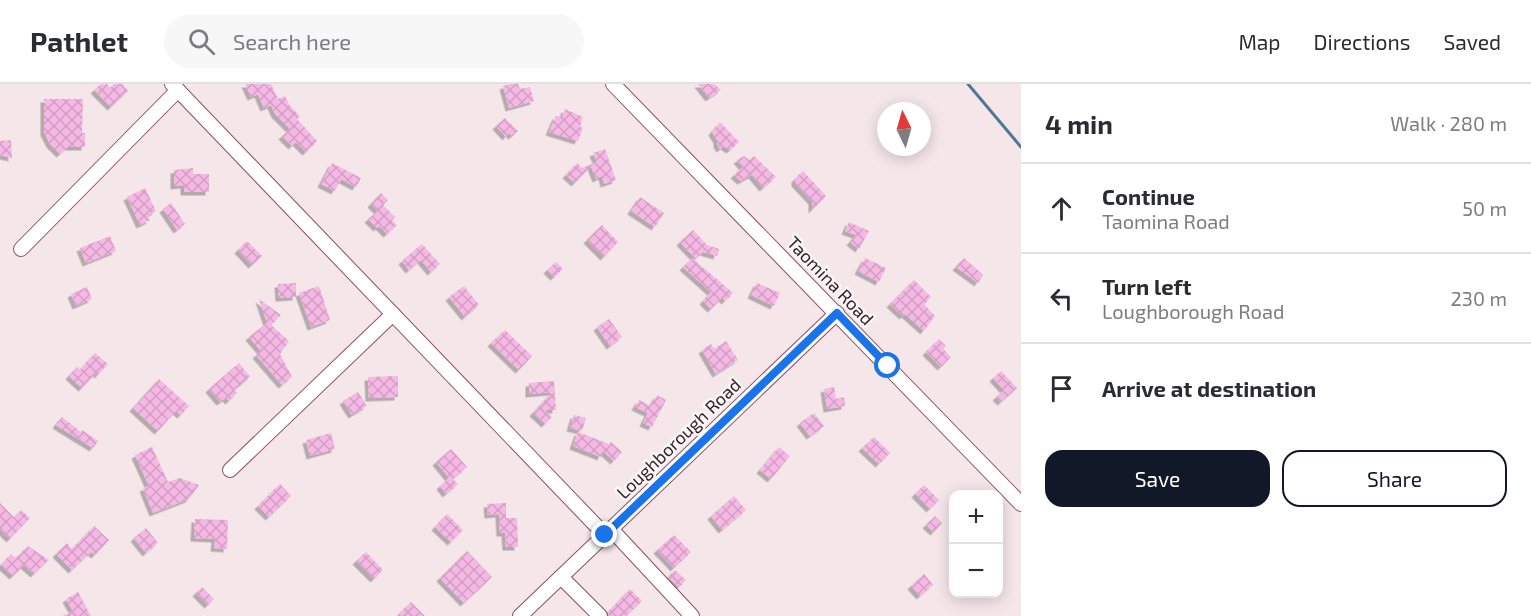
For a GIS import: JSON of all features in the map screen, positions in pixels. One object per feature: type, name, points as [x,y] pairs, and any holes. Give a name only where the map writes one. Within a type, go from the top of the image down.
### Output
[{"type":"street","name":"Taomina Road","points":[[613,84],[1021,504]]},
{"type":"street","points":[[21,249],[175,87],[393,314],[692,616]]},
{"type":"street","name":"Loughborough Road","points":[[520,616],[837,313]]},
{"type":"street","points":[[230,471],[393,314]]},
{"type":"street","points":[[561,577],[600,616]]},
{"type":"building","points":[[101,84],[107,84],[110,88],[114,84],[122,84],[128,91],[111,107],[94,90]]},
{"type":"building","points":[[245,84],[271,84],[278,99],[285,96],[290,106],[300,116],[297,119],[317,141],[306,152],[296,142],[292,146],[282,136],[290,129],[275,114],[271,105],[264,108],[258,94],[251,97]]},
{"type":"building","points":[[518,84],[520,89],[530,87],[534,101],[509,108],[503,86]]},
{"type":"building","points":[[698,84],[714,84],[721,90],[709,98]]},
{"type":"building","points":[[44,99],[83,99],[82,133],[85,133],[85,147],[68,147],[60,154],[50,144],[44,132]]},
{"type":"building","points":[[565,109],[583,117],[580,127],[583,128],[578,141],[549,132],[556,116],[562,117]]},
{"type":"building","points":[[505,118],[518,131],[512,136],[509,133],[506,137],[496,126]]},
{"type":"building","points":[[720,122],[739,142],[730,150],[724,146],[720,149],[712,132]]},
{"type":"building","points":[[11,140],[12,158],[0,155],[0,141]]},
{"type":"building","points":[[605,149],[616,180],[604,184],[602,176],[596,179],[591,166],[575,183],[566,175],[577,163],[582,168],[597,162],[593,153]]},
{"type":"building","points":[[744,156],[749,160],[754,156],[776,177],[763,188],[752,175],[741,181],[734,175],[743,167],[737,160]]},
{"type":"building","points":[[332,163],[361,178],[356,187],[341,179],[335,191],[321,184]]},
{"type":"building","points":[[193,168],[193,174],[209,174],[209,192],[184,192],[184,185],[174,186],[174,170]]},
{"type":"building","points":[[803,171],[826,196],[812,210],[812,201],[795,183],[795,179]]},
{"type":"building","points":[[145,188],[156,211],[147,216],[150,220],[140,225],[127,197]]},
{"type":"building","points":[[381,193],[388,200],[383,205],[395,217],[392,220],[397,225],[387,234],[368,219],[378,211],[371,204]]},
{"type":"building","points":[[640,197],[664,213],[655,227],[631,211]]},
{"type":"building","points":[[171,203],[185,224],[177,230],[163,209]]},
{"type":"building","points":[[849,222],[869,231],[859,249],[850,242],[856,235],[845,231]]},
{"type":"building","points":[[602,225],[618,242],[604,257],[587,240]]},
{"type":"building","points":[[693,230],[707,245],[719,249],[717,256],[703,252],[696,259],[680,242]]},
{"type":"building","points":[[110,236],[116,251],[86,263],[80,248]]},
{"type":"building","points":[[247,241],[262,256],[252,265],[238,250]]},
{"type":"building","points":[[422,244],[440,264],[431,272],[421,260],[409,270],[402,261]]},
{"type":"building","points":[[692,258],[733,293],[725,301],[722,298],[711,309],[703,301],[711,292],[683,267]]},
{"type":"building","points":[[865,258],[886,268],[879,282],[858,271]]},
{"type":"building","points":[[964,258],[983,275],[978,283],[956,267]]},
{"type":"building","points":[[556,262],[563,269],[554,277],[547,270]]},
{"type":"building","points":[[914,280],[931,297],[924,304],[935,316],[924,331],[890,304]]},
{"type":"building","points":[[296,283],[296,297],[279,298],[278,284]]},
{"type":"building","points":[[757,283],[780,293],[774,306],[751,295]]},
{"type":"building","points":[[319,286],[330,320],[311,327],[299,293]]},
{"type":"building","points":[[464,286],[479,305],[465,317],[449,297]]},
{"type":"building","points":[[87,287],[92,299],[76,306],[71,294]]},
{"type":"building","points":[[259,299],[281,315],[271,325],[289,341],[280,354],[292,377],[282,385],[256,355],[261,351],[249,337],[267,323]]},
{"type":"building","points":[[609,319],[622,337],[610,346],[597,327]]},
{"type":"building","points":[[505,330],[532,356],[519,370],[491,343]]},
{"type":"building","points":[[939,339],[946,346],[943,349],[951,357],[941,367],[926,352]]},
{"type":"building","points":[[726,341],[738,360],[716,374],[702,350],[711,344],[714,349]]},
{"type":"building","points":[[95,353],[108,364],[82,388],[69,376],[77,367],[80,370]]},
{"type":"building","points":[[239,363],[250,377],[234,390],[237,393],[229,401],[226,398],[220,402],[209,389]]},
{"type":"building","points":[[1001,371],[1017,388],[1001,402],[996,397],[1004,390],[993,378]]},
{"type":"building","points":[[398,376],[398,397],[369,398],[368,377]]},
{"type":"building","points":[[159,379],[189,406],[181,415],[176,411],[158,431],[133,408]]},
{"type":"building","points":[[554,381],[556,410],[545,410],[552,417],[545,424],[533,413],[552,392],[529,394],[529,383]]},
{"type":"building","points":[[834,387],[836,399],[844,397],[845,406],[827,409],[824,389]]},
{"type":"building","points":[[358,392],[367,406],[352,415],[343,401]]},
{"type":"building","points":[[657,395],[666,400],[652,427],[643,423],[648,413],[635,407],[639,400],[651,406]]},
{"type":"building","points":[[814,413],[824,426],[810,436],[800,423]]},
{"type":"building","points":[[574,415],[586,418],[582,431],[570,428]]},
{"type":"building","points":[[62,417],[81,432],[82,430],[98,441],[93,448],[56,425]]},
{"type":"building","points":[[578,432],[609,444],[611,442],[622,452],[614,461],[603,451],[601,457],[573,446]]},
{"type":"building","points":[[331,433],[335,449],[310,456],[306,440]]},
{"type":"building","points":[[874,437],[890,453],[879,464],[862,448]]},
{"type":"building","points":[[152,447],[168,482],[180,478],[199,485],[189,499],[153,513],[143,488],[149,486],[135,455]]},
{"type":"building","points":[[779,447],[790,456],[771,479],[760,470]]},
{"type":"building","points":[[451,449],[467,467],[453,479],[458,484],[446,494],[440,486],[449,478],[436,462]]},
{"type":"building","points":[[280,484],[291,496],[269,517],[258,506]]},
{"type":"building","points":[[924,485],[939,500],[930,509],[915,494]]},
{"type":"building","points":[[734,496],[746,510],[722,530],[711,516]]},
{"type":"building","points":[[0,503],[14,517],[21,510],[30,518],[10,539],[0,529]]},
{"type":"building","points":[[506,503],[506,518],[517,518],[518,547],[506,547],[505,533],[500,533],[499,514],[488,515],[487,504]]},
{"type":"building","points":[[447,514],[463,530],[451,542],[435,527]]},
{"type":"building","points":[[935,516],[942,523],[934,532],[926,525]]},
{"type":"building","points":[[195,519],[228,520],[227,549],[214,548],[215,539],[194,538]]},
{"type":"building","points":[[94,526],[109,540],[95,555],[91,552],[72,570],[56,554],[67,543],[72,549]]},
{"type":"building","points":[[146,528],[158,543],[146,553],[134,538]]},
{"type":"building","points":[[674,535],[691,552],[674,568],[657,550]]},
{"type":"building","points":[[28,546],[49,560],[34,574],[24,565],[13,576],[1,565],[11,554],[16,558]]},
{"type":"building","points":[[467,551],[492,577],[464,603],[440,578]]},
{"type":"building","points":[[366,552],[383,570],[374,579],[356,561]]},
{"type":"building","points":[[675,570],[686,580],[679,587],[668,577]]},
{"type":"building","points":[[924,574],[933,585],[920,596],[911,586]]},
{"type":"building","points":[[202,587],[214,599],[208,605],[196,593]]},
{"type":"building","points":[[630,589],[642,601],[626,616],[609,616],[608,612]]},
{"type":"building","points":[[78,592],[91,616],[63,616],[73,611],[66,599]]},
{"type":"building","points":[[411,602],[425,616],[397,616]]},
{"type":"waterway","points":[[968,84],[1021,147]]},
{"type":"route","points":[[605,535],[837,313],[888,366]]}]
